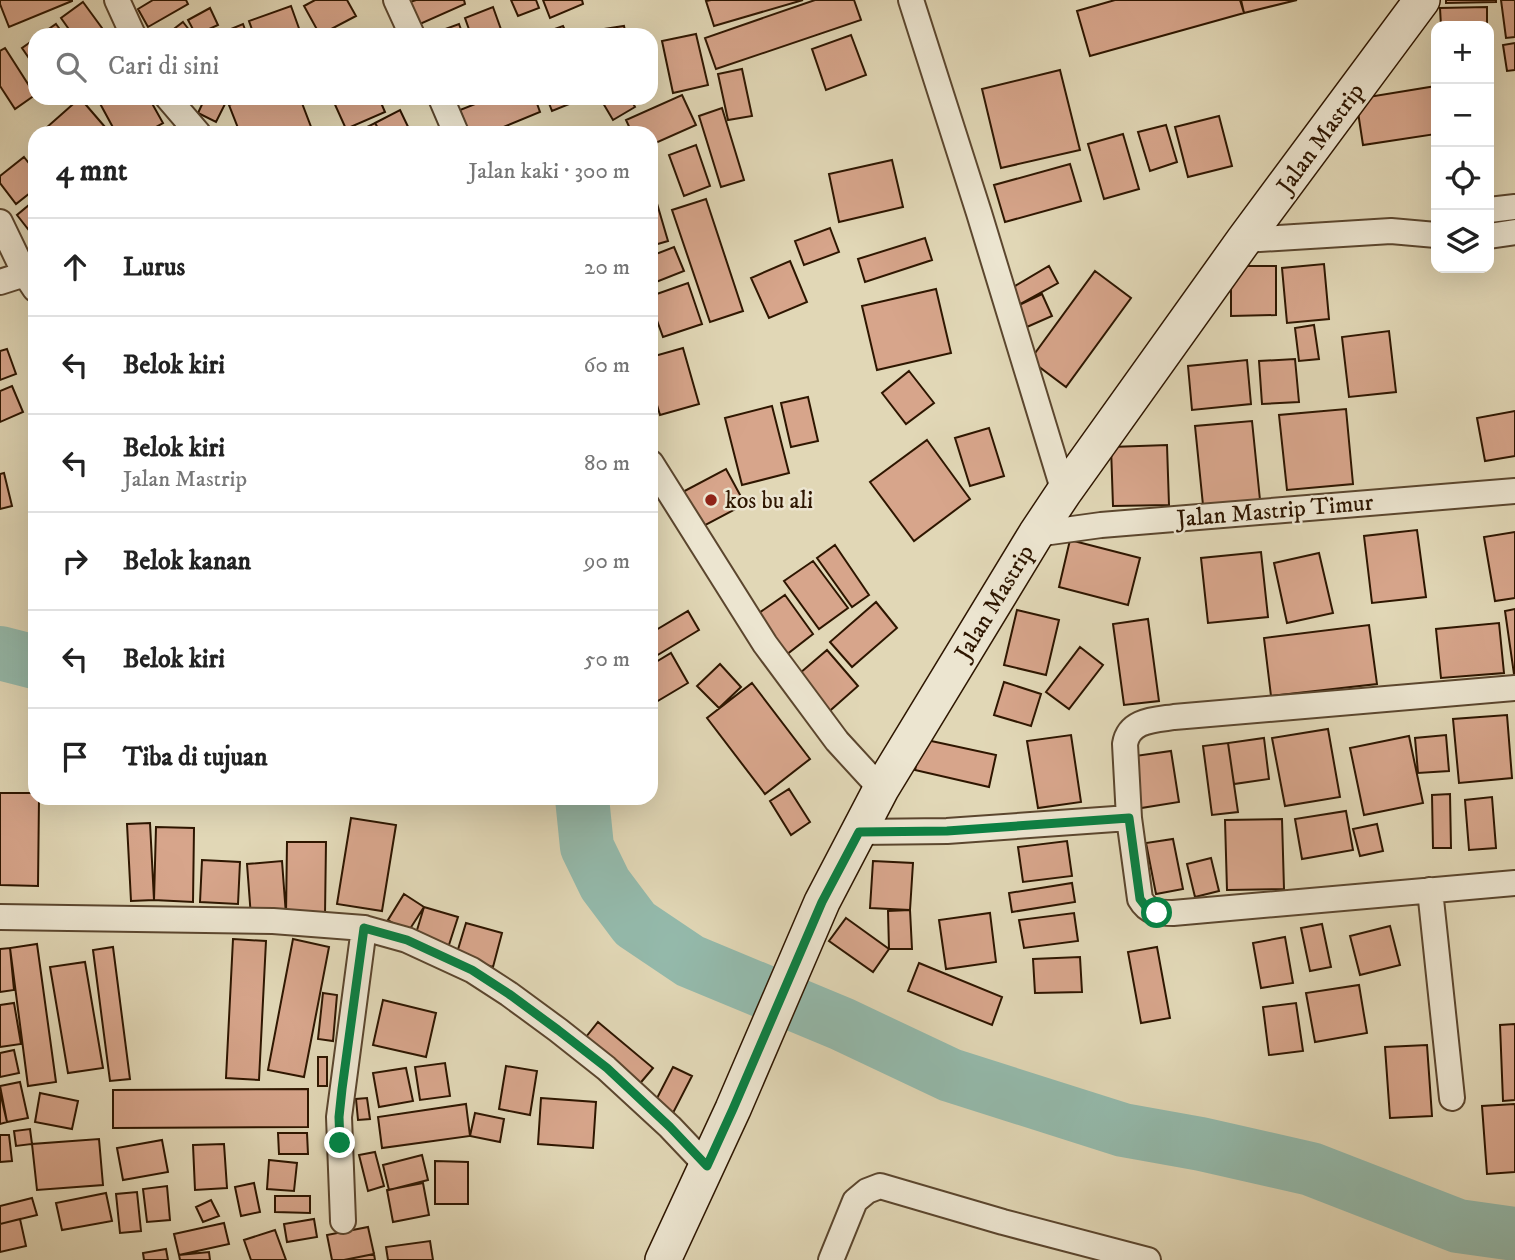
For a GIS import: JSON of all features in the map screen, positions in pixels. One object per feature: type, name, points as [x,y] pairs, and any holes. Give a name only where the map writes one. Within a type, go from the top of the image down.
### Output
[{"type":"main road","name":"Jalan Mastrip","points":[[663,1260],[733,1109],[822,902],[881,789],[1064,492],[1244,240],[1422,0]]},
{"type":"street","points":[[117,0],[130,28]]},
{"type":"street","points":[[396,0],[409,28]]},
{"type":"street","points":[[911,0],[1064,492]]},
{"type":"street","points":[[174,105],[192,126]]},
{"type":"street","points":[[444,105],[453,126]]},
{"type":"street","points":[[1494,209],[1515,207]]},
{"type":"street","points":[[1391,231],[1431,220]]},
{"type":"street","points":[[0,222],[28,278]]},
{"type":"street","points":[[1244,240],[1391,231],[1431,234]]},
{"type":"street","points":[[1494,235],[1515,233]]},
{"type":"street","points":[[0,282],[28,282]]},
{"type":"street","points":[[658,474],[765,644],[837,741],[881,789]]},
{"type":"street","name":"Jalan Mastrip Timur","points":[[1036,534],[1101,525],[1515,491]]},
{"type":"street","points":[[1515,688],[1174,717],[1141,723],[1128,733],[1125,744],[1129,818],[1140,899],[1147,908],[1157,913],[1515,883]]},
{"type":"street","points":[[859,832],[947,831],[1129,818]]},
{"type":"street","points":[[1430,890],[1452,1098]]},
{"type":"street","points":[[0,916],[273,921],[364,928],[407,940],[472,970],[558,1030],[607,1068],[707,1166]]},
{"type":"street","points":[[343,1221],[339,1117],[364,928]]},
{"type":"street","points":[[831,1260],[855,1201],[867,1191],[880,1186],[1149,1260]]},
{"type":"building","points":[[0,0],[72,0],[72,1],[9,27]]},
{"type":"building","points":[[153,0],[186,0],[188,4],[148,27],[138,9]]},
{"type":"building","points":[[315,0],[347,0],[356,16],[333,28],[316,28],[304,6]]},
{"type":"building","points":[[464,0],[465,4],[420,24],[410,2]]},
{"type":"building","points":[[511,0],[536,0],[539,8],[518,16]]},
{"type":"building","points":[[543,0],[582,0],[583,4],[550,18]]},
{"type":"building","points":[[803,0],[714,26],[706,1]]},
{"type":"building","points":[[815,0],[854,0],[861,20],[716,69],[705,38]]},
{"type":"building","points":[[1115,0],[1240,0],[1244,13],[1090,56],[1077,11]]},
{"type":"building","points":[[1241,0],[1297,0],[1244,13]]},
{"type":"building","points":[[1446,0],[1496,0],[1496,2],[1446,3]]},
{"type":"building","points":[[1501,0],[1515,0],[1515,37],[1506,38]]},
{"type":"building","points":[[83,2],[102,28],[68,28],[61,18]]},
{"type":"building","points":[[291,6],[299,28],[252,28],[249,21]]},
{"type":"building","points":[[493,7],[500,28],[469,28],[465,18]]},
{"type":"building","points":[[1487,7],[1487,21],[1441,21],[1440,8]]},
{"type":"building","points":[[210,8],[218,25],[211,28],[192,28],[188,20]]},
{"type":"building","points":[[183,22],[188,28],[175,28]]},
{"type":"building","points":[[696,34],[708,85],[673,93],[662,41]]},
{"type":"building","points":[[851,35],[866,75],[826,90],[812,49]]},
{"type":"building","points":[[1515,43],[1515,70],[1507,71],[1503,45]]},
{"type":"building","points":[[28,44],[28,57],[22,48]]},
{"type":"building","points":[[5,48],[28,84],[28,100],[15,109],[0,86],[0,51]]},
{"type":"building","points":[[742,69],[752,116],[728,120],[718,74]]},
{"type":"building","points":[[1060,70],[1080,150],[1001,168],[982,89]]},
{"type":"building","points":[[1431,87],[1431,135],[1363,145],[1356,99]]},
{"type":"building","points":[[682,95],[696,125],[658,142],[658,126],[629,126],[626,120]]},
{"type":"building","points":[[72,105],[86,105],[104,126],[48,126]]},
{"type":"building","points":[[101,105],[153,105],[163,123],[158,126],[112,126]]},
{"type":"building","points":[[202,105],[224,105],[216,122],[198,113]]},
{"type":"building","points":[[229,105],[303,105],[311,126],[237,126]]},
{"type":"building","points":[[335,105],[382,105],[385,112],[353,126],[345,126]]},
{"type":"building","points":[[472,105],[538,105],[540,112],[506,126],[466,126],[460,110]]},
{"type":"building","points":[[550,105],[567,105],[552,111]]},
{"type":"building","points":[[604,105],[634,105],[635,107],[613,120]]},
{"type":"building","points":[[722,108],[744,180],[721,187],[699,116]]},
{"type":"building","points":[[400,110],[408,126],[377,126],[375,123]]},
{"type":"building","points":[[1219,116],[1232,166],[1188,177],[1175,127]]},
{"type":"building","points":[[1166,125],[1177,162],[1150,171],[1138,132]]},
{"type":"building","points":[[1123,134],[1139,189],[1104,199],[1088,144]]},
{"type":"building","points":[[696,145],[710,186],[684,196],[669,155]]},
{"type":"building","points":[[24,157],[28,162],[28,195],[16,204],[0,183],[0,176]]},
{"type":"building","points":[[892,160],[903,207],[839,222],[829,174]]},
{"type":"building","points":[[1070,164],[1081,201],[1005,222],[994,185]]},
{"type":"building","points":[[706,199],[743,311],[710,322],[672,210]]},
{"type":"building","points":[[28,206],[28,229],[17,215]]},
{"type":"building","points":[[658,207],[668,241],[658,244]]},
{"type":"building","points":[[830,228],[839,252],[804,265],[795,241]]},
{"type":"building","points":[[925,238],[932,260],[865,282],[858,259]]},
{"type":"building","points":[[674,247],[684,271],[658,281],[658,253]]},
{"type":"building","points":[[790,261],[807,302],[769,318],[751,278]]},
{"type":"building","points":[[1324,264],[1329,319],[1287,323],[1282,268]]},
{"type":"building","points":[[1049,266],[1058,283],[1015,307],[1010,289]]},
{"type":"building","points":[[1231,266],[1276,266],[1276,315],[1231,316]]},
{"type":"building","points":[[1095,271],[1131,298],[1066,387],[1030,360]]},
{"type":"building","points":[[688,283],[702,324],[663,337],[658,323],[658,294]]},
{"type":"building","points":[[936,289],[951,353],[877,370],[862,306]]},
{"type":"building","points":[[1042,294],[1052,316],[1020,330],[1015,307]]},
{"type":"building","points":[[1314,325],[1319,359],[1299,361],[1295,328]]},
{"type":"building","points":[[1389,331],[1396,392],[1349,397],[1342,337]]},
{"type":"building","points":[[683,348],[699,404],[660,415],[658,355]]},
{"type":"building","points":[[7,349],[16,374],[0,380],[0,351]]},
{"type":"building","points":[[1295,359],[1299,402],[1262,404],[1259,361]]},
{"type":"building","points":[[1247,360],[1251,404],[1192,410],[1188,366]]},
{"type":"building","points":[[909,371],[934,403],[906,424],[882,393]]},
{"type":"building","points":[[12,386],[23,412],[0,422],[0,391]]},
{"type":"building","points":[[808,397],[818,441],[791,447],[781,403]]},
{"type":"building","points":[[772,406],[789,473],[742,485],[725,418]]},
{"type":"building","points":[[1346,409],[1353,484],[1287,490],[1279,415]]},
{"type":"building","points":[[1515,411],[1515,456],[1485,461],[1477,418]]},
{"type":"building","points":[[1252,421],[1260,500],[1203,505],[1195,426]]},
{"type":"building","points":[[989,428],[1004,476],[970,486],[955,438]]},
{"type":"building","points":[[927,440],[970,499],[914,541],[870,482]]},
{"type":"building","points":[[1167,445],[1169,505],[1113,506],[1111,447]]},
{"type":"building","name":"kos bu ali","points":[[726,469],[745,504],[696,530],[677,495]]},
{"type":"building","points":[[4,473],[12,506],[0,509],[0,474]]},
{"type":"building","points":[[1417,530],[1426,597],[1372,603],[1364,536]]},
{"type":"building","points":[[1515,532],[1515,598],[1495,601],[1484,537]]},
{"type":"building","points":[[1070,540],[1140,558],[1128,605],[1059,587]]},
{"type":"building","points":[[835,545],[869,595],[852,607],[817,558]]},
{"type":"building","points":[[1261,552],[1268,617],[1208,623],[1201,558]]},
{"type":"building","points":[[1319,553],[1333,613],[1287,623],[1274,563]]},
{"type":"building","points":[[813,561],[848,608],[819,629],[784,581]]},
{"type":"building","points":[[785,595],[813,634],[786,655],[756,615]]},
{"type":"building","points":[[876,602],[897,628],[852,667],[830,642]]},
{"type":"building","points":[[1515,609],[1515,681],[1505,611]]},
{"type":"building","points":[[1017,610],[1059,620],[1046,675],[1004,665]]},
{"type":"building","points":[[688,611],[699,630],[658,655],[658,629]]},
{"type":"building","points":[[1148,619],[1159,701],[1124,705],[1113,624]]},
{"type":"building","points":[[1499,623],[1504,673],[1441,678],[1436,629]]},
{"type":"building","points":[[1369,625],[1377,684],[1271,696],[1264,638]]},
{"type":"building","points":[[1080,647],[1103,665],[1069,709],[1046,692]]},
{"type":"building","points":[[827,650],[858,686],[824,716],[793,679]]},
{"type":"building","points":[[671,653],[688,683],[658,701],[658,661]]},
{"type":"building","points":[[720,664],[741,687],[719,708],[697,686]]},
{"type":"building","points":[[1004,682],[1041,694],[1031,726],[994,715]]},
{"type":"building","points":[[752,683],[810,759],[765,794],[707,718]]},
{"type":"building","points":[[1507,715],[1512,778],[1459,783],[1453,719]]},
{"type":"building","points":[[1328,729],[1340,797],[1285,806],[1272,738]]},
{"type":"building","points":[[1071,735],[1081,802],[1038,808],[1027,741]]},
{"type":"building","points":[[1446,735],[1449,771],[1418,773],[1415,738]]},
{"type":"building","points":[[1409,736],[1423,803],[1364,815],[1350,748]]},
{"type":"building","points":[[1264,738],[1269,779],[1234,784],[1228,743]]},
{"type":"building","points":[[922,739],[996,755],[989,787],[915,770]]},
{"type":"building","points":[[1228,743],[1238,812],[1212,815],[1203,746]]},
{"type":"building","points":[[1171,751],[1179,802],[1135,809],[1128,757]]},
{"type":"building","points":[[789,789],[810,822],[791,835],[770,801]]},
{"type":"building","points":[[0,793],[28,793],[28,805],[39,805],[38,886],[0,885]]},
{"type":"building","points":[[1450,794],[1451,848],[1433,848],[1432,795]]},
{"type":"building","points":[[1492,797],[1496,848],[1469,850],[1465,800]]},
{"type":"building","points":[[1346,811],[1353,850],[1302,859],[1295,819]]},
{"type":"building","points":[[351,818],[396,825],[382,911],[337,904]]},
{"type":"building","points":[[1282,819],[1284,889],[1227,890],[1225,820]]},
{"type":"building","points":[[150,823],[154,900],[131,901],[127,824]]},
{"type":"building","points":[[1377,824],[1383,851],[1360,856],[1353,829]]},
{"type":"building","points":[[156,827],[194,828],[193,902],[154,900]]},
{"type":"building","points":[[1173,839],[1183,889],[1156,894],[1146,843]]},
{"type":"building","points":[[1067,841],[1072,876],[1023,882],[1018,847]]},
{"type":"building","points":[[287,842],[326,842],[325,915],[286,915]]},
{"type":"building","points":[[1211,858],[1219,891],[1195,897],[1187,864]]},
{"type":"building","points":[[202,860],[240,862],[238,904],[200,902]]},
{"type":"building","points":[[282,861],[286,915],[251,917],[247,864]]},
{"type":"building","points":[[873,861],[913,863],[910,910],[870,908]]},
{"type":"building","points":[[1072,883],[1075,902],[1012,912],[1009,893]]},
{"type":"building","points":[[404,894],[424,907],[408,932],[388,920]]},
{"type":"building","points":[[424,907],[458,917],[447,951],[414,940]]},
{"type":"building","points":[[910,910],[912,949],[889,949],[888,911]]},
{"type":"building","points":[[990,913],[996,962],[946,969],[939,920]]},
{"type":"building","points":[[1074,913],[1078,941],[1024,948],[1019,920]]},
{"type":"building","points":[[846,918],[889,949],[873,972],[829,941]]},
{"type":"building","points":[[466,923],[502,933],[493,967],[456,956]]},
{"type":"building","points":[[1322,924],[1331,967],[1310,971],[1301,928]]},
{"type":"building","points":[[1390,926],[1400,965],[1360,975],[1350,936]]},
{"type":"building","points":[[1285,937],[1293,983],[1261,988],[1253,943]]},
{"type":"building","points":[[233,939],[266,941],[259,1080],[226,1078]]},
{"type":"building","points":[[293,939],[329,947],[304,1077],[268,1070]]},
{"type":"building","points":[[37,944],[56,1082],[28,1086],[10,948]]},
{"type":"building","points":[[113,947],[130,1079],[110,1081],[93,950]]},
{"type":"building","points":[[1157,947],[1170,1018],[1141,1023],[1128,952]]},
{"type":"building","points":[[10,948],[14,990],[0,992],[0,949]]},
{"type":"building","points":[[1080,957],[1082,992],[1035,993],[1033,959]]},
{"type":"building","points":[[85,962],[103,1068],[68,1073],[50,967]]},
{"type":"building","points":[[919,963],[1002,997],[992,1025],[908,991]]},
{"type":"building","points":[[1359,985],[1367,1033],[1315,1042],[1306,993]]},
{"type":"building","points":[[323,993],[337,995],[333,1041],[318,1039]]},
{"type":"building","points":[[383,1000],[436,1013],[426,1057],[373,1045]]},
{"type":"building","points":[[14,1003],[21,1044],[0,1047],[0,1005]]},
{"type":"building","points":[[1296,1003],[1303,1051],[1269,1055],[1263,1007]]},
{"type":"building","points":[[598,1022],[653,1068],[637,1087],[582,1042]]},
{"type":"building","points":[[1515,1024],[1515,1100],[1503,1101],[1500,1025]]},
{"type":"building","points":[[1427,1045],[1432,1116],[1390,1118],[1385,1047]]},
{"type":"building","points":[[14,1050],[19,1073],[0,1077],[0,1053]]},
{"type":"building","points":[[318,1057],[327,1057],[327,1086],[318,1086]]},
{"type":"building","points":[[445,1063],[450,1096],[420,1100],[415,1067]]},
{"type":"building","points":[[506,1066],[537,1071],[530,1115],[499,1109]]},
{"type":"building","points":[[673,1067],[692,1076],[673,1113],[654,1104]]},
{"type":"building","points":[[406,1068],[413,1101],[379,1107],[373,1073]]},
{"type":"building","points":[[20,1082],[28,1118],[7,1122],[0,1086]]},
{"type":"building","points":[[308,1089],[308,1127],[113,1128],[113,1090]]},
{"type":"building","points":[[0,1092],[7,1122],[0,1124]]},
{"type":"building","points":[[40,1093],[78,1101],[72,1129],[35,1122]]},
{"type":"building","points":[[367,1098],[370,1119],[358,1120],[356,1099]]},
{"type":"building","points":[[541,1098],[596,1102],[593,1148],[538,1144]]},
{"type":"building","points":[[466,1104],[470,1136],[382,1148],[378,1117]]},
{"type":"building","points":[[1515,1104],[1515,1172],[1487,1174],[1482,1106]]},
{"type":"building","points":[[475,1113],[504,1119],[500,1142],[470,1136]]},
{"type":"building","points":[[30,1129],[32,1144],[16,1146],[14,1131]]},
{"type":"building","points":[[278,1133],[307,1133],[308,1154],[279,1154]]},
{"type":"building","points":[[0,1135],[9,1135],[12,1161],[0,1162]]},
{"type":"building","points":[[99,1139],[103,1185],[37,1190],[32,1144]]},
{"type":"building","points":[[162,1140],[168,1172],[123,1180],[117,1148]]},
{"type":"building","points":[[224,1144],[227,1188],[195,1190],[193,1145]]},
{"type":"building","points":[[375,1152],[384,1186],[368,1191],[359,1155]]},
{"type":"building","points":[[422,1155],[428,1180],[389,1190],[383,1165]]},
{"type":"building","points":[[269,1160],[297,1163],[294,1191],[267,1189]]},
{"type":"building","points":[[435,1161],[468,1162],[468,1204],[435,1204]]},
{"type":"building","points":[[254,1183],[260,1212],[241,1216],[235,1187]]},
{"type":"building","points":[[423,1183],[429,1215],[393,1222],[387,1190]]},
{"type":"building","points":[[167,1186],[170,1220],[147,1222],[143,1189]]},
{"type":"building","points":[[137,1192],[141,1231],[120,1233],[116,1194]]},
{"type":"building","points":[[106,1193],[112,1221],[62,1230],[56,1203]]},
{"type":"building","points":[[275,1196],[310,1196],[310,1213],[275,1212]]},
{"type":"building","points":[[32,1198],[37,1215],[0,1224],[0,1206]]},
{"type":"building","points":[[211,1200],[219,1216],[203,1222],[196,1207]]},
{"type":"building","points":[[20,1219],[26,1246],[0,1252],[0,1224]]},
{"type":"building","points":[[314,1219],[317,1237],[287,1242],[284,1224]]},
{"type":"building","points":[[224,1223],[229,1244],[179,1255],[174,1234]]},
{"type":"building","points":[[368,1227],[374,1254],[332,1260],[327,1235]]},
{"type":"building","points":[[275,1230],[286,1260],[251,1260],[244,1240]]},
{"type":"building","points":[[430,1241],[433,1260],[388,1260],[386,1247]]},
{"type":"building","points":[[166,1249],[168,1260],[144,1260],[143,1253]]},
{"type":"building","points":[[209,1252],[210,1260],[180,1260],[179,1255]]},
{"type":"building","points":[[374,1254],[375,1260],[344,1260]]},
{"type":"waterway","points":[[0,653],[28,660]]},
{"type":"waterway","points":[[583,805],[587,847],[605,884],[635,924],[690,961],[842,1024],[950,1075],[1123,1130],[1201,1144],[1311,1169],[1458,1226],[1515,1234]]},
{"type":"place","name":"kos bu ali","points":[[711,500]]},
{"type":"route","points":[[340,1143],[342,1089],[364,928],[407,940],[472,970],[509,994],[607,1068],[707,1166],[822,902],[859,832],[947,831],[1129,818],[1140,899],[1147,908],[1157,913]]}]
